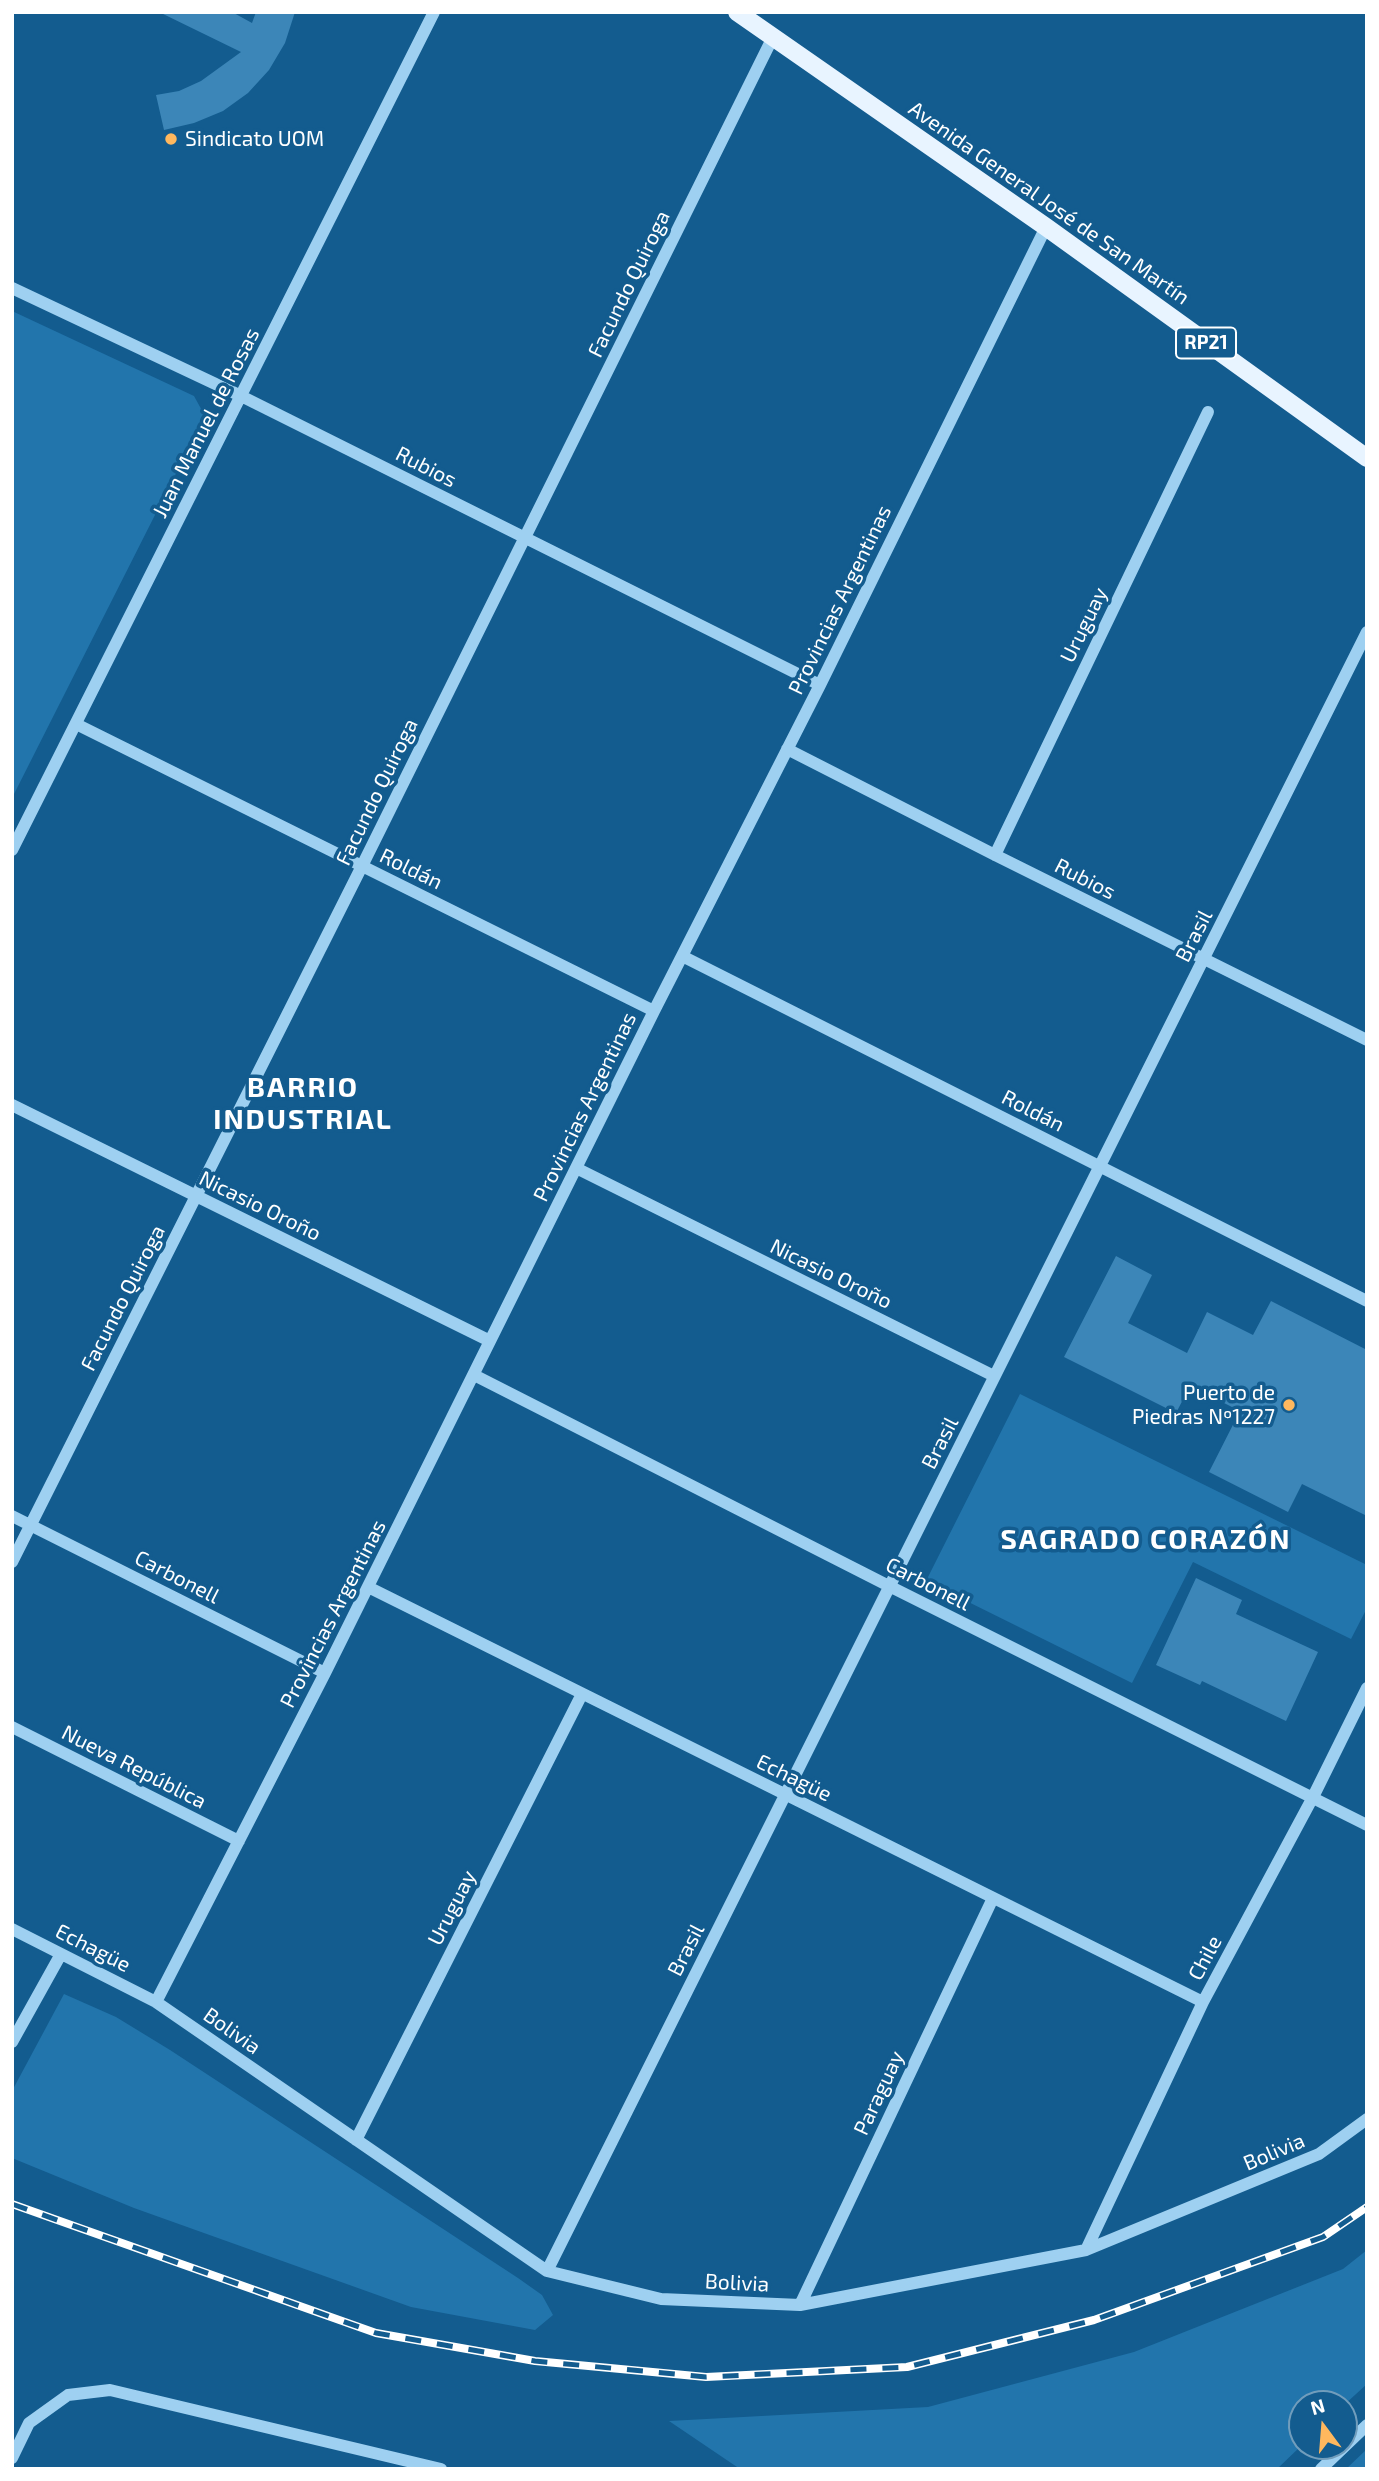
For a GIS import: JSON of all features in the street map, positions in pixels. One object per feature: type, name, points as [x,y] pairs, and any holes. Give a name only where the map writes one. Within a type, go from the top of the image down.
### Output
[{"type":"main road","name":"Avenida General José de San Martín","points":[[737,12],[1046,228],[1367,458]]},
{"type":"street","name":"Juan Manuel de Rosas","points":[[12,850],[435,12]]},
{"type":"street","name":"Facundo Quiroga","points":[[12,1562],[774,37]]},
{"type":"street","name":"Provincias Argentinas","points":[[156,2002],[325,1673],[1046,228]]},
{"type":"street","name":"Rubios","points":[[12,288],[241,396],[820,685]]},
{"type":"street","name":"Uruguay","points":[[995,855],[1208,412]]},
{"type":"street","name":"Brasil","points":[[547,2271],[1367,632]]},
{"type":"street","name":"Roldán","points":[[76,724],[654,1012]]},
{"type":"street","name":"Rubios","points":[[787,749],[1367,1040]]},
{"type":"street","name":"Roldán","points":[[682,956],[1367,1301]]},
{"type":"street","name":"Nicasio Oroño","points":[[12,1105],[491,1341]]},
{"type":"street","name":"Nicasio Oroño","points":[[576,1168],[995,1376]]},
{"type":"street","name":"Carbonell","points":[[474,1375],[1367,1825]]},
{"type":"street","name":"Carbonell","points":[[12,1516],[325,1673]]},
{"type":"street","name":"Echagüe","points":[[368,1587],[1203,2002]]},
{"type":"street","name":"Chile","points":[[1086,2250],[1203,2002],[1313,1797],[1367,1688]]},
{"type":"street","name":"Uruguay","points":[[356,2140],[582,1694]]},
{"type":"street","name":"Nueva República","points":[[12,1727],[239,1841]]},
{"type":"street","name":"Paraguay","points":[[800,2305],[993,1898]]},
{"type":"street","name":"Echagüe","points":[[12,1929],[156,2002]]},
{"type":"street","points":[[12,2042],[61,1954]]},
{"type":"street","name":"Bolivia","points":[[156,2002],[547,2271],[661,2299],[800,2305],[1086,2250],[1319,2154],[1367,2119]]},
{"type":"street","points":[[12,2458],[29,2423],[68,2395],[110,2390],[441,2469]]},
{"type":"street","points":[[1321,2469],[1367,2425]]},
{"type":"shaded area","points":[[12,311],[194,396],[205,416],[12,798]]},
{"type":"shaded area","points":[[1020,1394],[1367,1565],[1367,1608],[1351,1639],[1193,1562],[1132,1683],[926,1581]]},
{"type":"shaded area","points":[[64,1994],[116,2017],[170,2050],[518,2278],[542,2295],[553,2315],[535,2330],[411,2307],[134,2208],[12,2158],[12,2091]]},
{"type":"shaded area","points":[[1367,2250],[1367,2384],[1358,2392],[1358,2390],[1288,2390],[1288,2458],[1277,2469],[740,2469],[669,2421],[928,2407],[1134,2352],[1343,2269]]},
{"type":"shaded area","points":[[1367,2449],[1367,2469],[1346,2469],[1358,2460]]},
{"type":"building","points":[[159,12],[232,12],[252,23],[256,12],[295,12],[285,43],[269,70],[248,93],[223,111],[194,123],[164,130],[156,95],[179,91],[201,81],[241,52]]},
{"type":"building","name":"Puerto de Piedras Nº1227","points":[[1116,1256],[1152,1275],[1128,1323],[1187,1353],[1207,1312],[1253,1335],[1271,1301],[1367,1350],[1367,1516],[1302,1484],[1288,1512],[1209,1472],[1240,1411],[1190,1386],[1176,1413],[1064,1357]]},
{"type":"building","points":[[1196,1578],[1242,1600],[1236,1614],[1318,1652],[1286,1721],[1202,1681],[1200,1685],[1156,1665]]},
{"type":"railway","points":[[12,2204],[376,2333],[535,2361],[706,2377],[907,2367],[1094,2320],[1323,2237],[1367,2207]]},
{"type":"place","name":"Sindicato UOM","points":[[171,139]]},
{"type":"place","name":"Puerto de Piedras Nº1227","points":[[1289,1405]]},
{"type":"district","name":"BARRIO INDUSTRIAL","points":[[303,1104]]},
{"type":"district","name":"SAGRADO CORAZÓN","points":[[1146,1540]]}]
